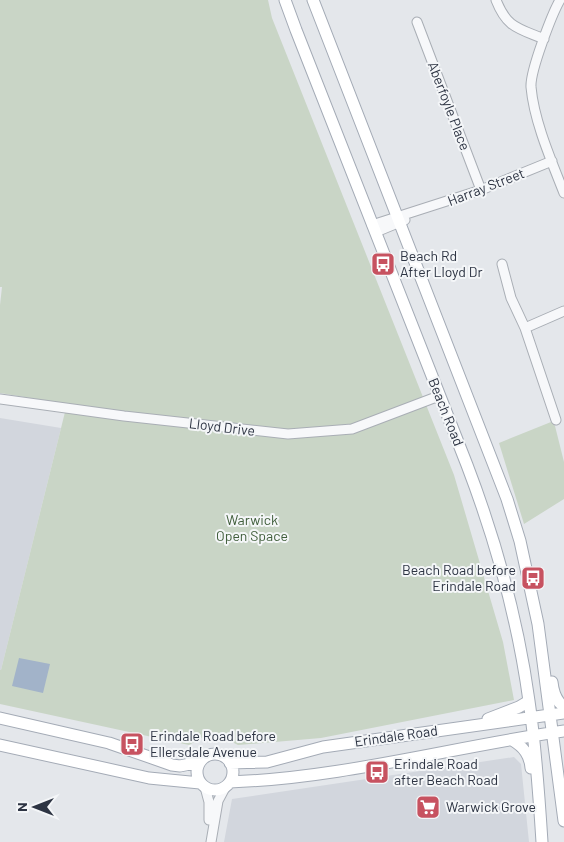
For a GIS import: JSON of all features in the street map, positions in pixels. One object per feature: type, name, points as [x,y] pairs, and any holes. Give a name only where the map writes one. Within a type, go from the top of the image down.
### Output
[{"type":"main road","name":"Beach Road","points":[[313,0],[507,498],[520,540],[541,645],[550,715],[558,732],[554,751],[564,821]]},
{"type":"main road","name":"Beach Road","points":[[286,2],[479,496],[494,543],[520,647],[532,718],[542,842]]},
{"type":"main road","points":[[541,645],[548,664],[554,693],[560,704],[564,707]]},
{"type":"main road","points":[[434,731],[452,723],[490,718],[519,708],[529,700]]},
{"type":"main road","name":"Erindale Road","points":[[0,718],[109,743],[172,765],[180,766],[200,762],[215,754],[221,755],[230,762],[267,762],[323,747],[564,713]]},
{"type":"main road","name":"Erindale Road","points":[[0,745],[142,777],[203,785],[215,790],[228,784],[398,762],[558,732]]},
{"type":"main road","points":[[512,740],[520,744],[530,759],[534,789],[540,808]]},
{"type":"main road","points":[[554,751],[564,744]]},
{"type":"main road","points":[[200,762],[197,772],[203,785]]},
{"type":"main road","points":[[228,784],[232,769],[230,762]]},
{"type":"street","points":[[496,0],[506,21],[512,26],[544,39]]},
{"type":"street","points":[[560,0],[544,39],[530,85],[536,114],[564,192]]},
{"type":"street","name":"Aberfoyle Place","points":[[416,22],[481,190]]},
{"type":"street","name":"Harray Street","points":[[374,229],[481,190],[552,161]]},
{"type":"street","points":[[502,264],[511,298],[525,328],[556,420]]},
{"type":"street","points":[[525,328],[564,311]]},
{"type":"street","name":"Lloyd Drive","points":[[0,399],[124,416],[288,434],[352,429],[439,396]]},
{"type":"street","points":[[211,842],[218,801],[228,784]]},
{"type":"street","points":[[203,785],[210,812],[206,842]]},
{"type":"shaded area","points":[[0,418],[61,428],[1,670],[0,670]]},
{"type":"shaded area","name":"Warwick Grove","points":[[514,757],[521,764],[529,842],[224,842],[232,799]]},
{"type":"green space","name":"Warwick Open Space","points":[[0,0],[268,0],[272,18],[454,475],[503,642],[514,700],[321,738],[238,745],[212,732],[189,745],[0,704],[0,670],[67,404],[0,393],[0,305],[2,287],[0,287]]},
{"type":"green space","points":[[551,422],[555,426],[564,462],[564,499],[524,524],[499,443]]},
{"type":"water","points":[[19,658],[50,664],[43,693],[12,686]]},
{"type":"place","name":"Beach Rd After Lloyd Dr","points":[[383,264]]},
{"type":"place","name":"Beach Road before Erindale Road","points":[[533,578]]},
{"type":"place","name":"Erindale Road before Ellersdale Avenue","points":[[132,744]]},
{"type":"place","name":"Erindale Road after Beach Road","points":[[377,772]]},
{"type":"place","name":"Warwick Grove","points":[[428,807]]}]
